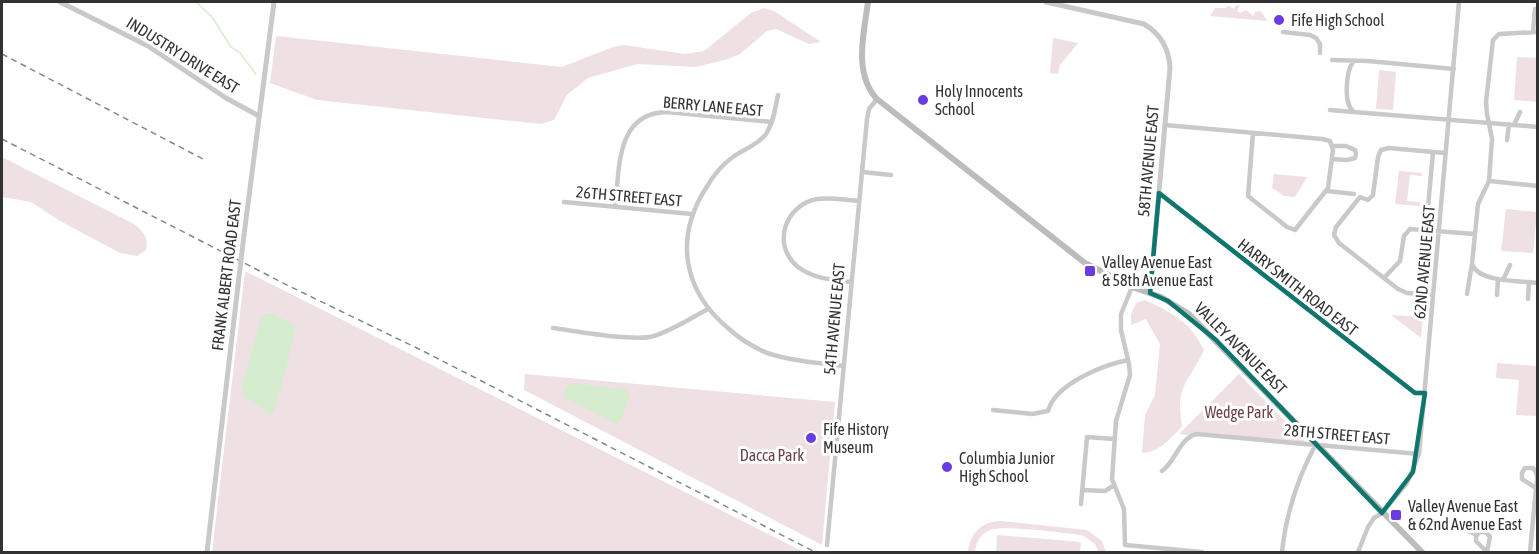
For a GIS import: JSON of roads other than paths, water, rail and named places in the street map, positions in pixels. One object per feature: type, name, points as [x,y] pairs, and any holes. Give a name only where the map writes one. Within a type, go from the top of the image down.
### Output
[{"type":"main road","name":"VALLEY AVENUE EAST","points":[[868,2],[862,63],[863,75],[870,91],[877,99],[1078,259],[1101,273],[1132,288],[1168,301],[1189,314],[1422,552]]},
{"type":"street","name":"INDUSTRY DRIVE EAST","points":[[60,2],[141,42],[226,98],[259,116]]},
{"type":"street","name":"FRANK ALBERT ROAD EAST","points":[[207,552],[274,2]]},
{"type":"street","name":"58TH AVENUE EAST","points":[[1046,2],[1137,22],[1158,34],[1164,43],[1169,61],[1150,293]]},
{"type":"street","name":"62ND AVENUE EAST","points":[[1358,552],[1374,518],[1382,513],[1407,483],[1419,454],[1459,2]]},
{"type":"street","points":[[1467,294],[1478,204],[1489,182],[1492,139],[1486,102],[1494,38],[1499,34],[1535,32],[1535,9]]},
{"type":"street","points":[[1284,32],[1314,37],[1320,46],[1320,53]]},
{"type":"street","points":[[1332,60],[1454,69]]},
{"type":"street","points":[[1353,62],[1350,69],[1347,101],[1350,110],[1356,112]]},
{"type":"street","points":[[778,95],[772,122],[762,138],[720,168],[703,192],[692,214],[687,235],[688,262],[694,286],[708,309],[735,334],[767,352],[811,363],[844,366]]},
{"type":"street","name":"54TH AVENUE EAST","points":[[827,545],[867,114],[870,106],[877,99]]},
{"type":"street","points":[[1330,110],[1538,127]]},
{"type":"street","name":"BERRY LANE EAST","points":[[615,207],[625,140],[630,129],[641,118],[667,112],[772,122]]},
{"type":"street","points":[[1507,140],[1511,125],[1520,112]]},
{"type":"street","points":[[1165,125],[1324,139],[1330,141],[1332,159],[1327,190],[1294,231],[1248,196],[1253,133]]},
{"type":"street","points":[[1332,146],[1348,147],[1355,150],[1356,154],[1352,159],[1332,159]]},
{"type":"street","points":[[1433,295],[1403,292],[1339,243],[1334,237],[1334,231],[1360,197],[1366,200],[1373,196],[1381,150],[1389,148],[1445,153]]},
{"type":"street","points":[[1426,229],[1433,152]]},
{"type":"street","points":[[862,172],[891,175]]},
{"type":"street","points":[[1489,182],[1538,186]]},
{"type":"street","points":[[1327,190],[1354,194]]},
{"type":"street","name":"HARRY SMITH ROAD EAST","points":[[1159,193],[1415,393],[1425,393]]},
{"type":"street","points":[[851,282],[818,277],[801,269],[789,255],[783,235],[790,215],[805,203],[826,198],[859,201]]},
{"type":"street","name":"26TH STREET EAST","points":[[564,202],[692,214]]},
{"type":"street","points":[[1384,278],[1400,261],[1406,232],[1413,228],[1475,234]]},
{"type":"street","points":[[1473,253],[1482,254]]},
{"type":"street","points":[[1472,264],[1477,272],[1501,279],[1534,282]]},
{"type":"street","points":[[1497,295],[1501,279],[1510,265]]},
{"type":"street","points":[[1528,299],[1536,275]]},
{"type":"street","points":[[1132,288],[1123,308],[1120,322],[1130,375],[1116,421],[1114,439],[1113,486],[1124,509],[1125,545],[1202,552]]},
{"type":"street","points":[[553,328],[649,337],[666,331],[708,309]]},
{"type":"street","points":[[993,410],[1032,414],[1048,411],[1055,397],[1070,385],[1099,369],[1128,360]]},
{"type":"street","name":"28TH STREET EAST","points":[[1162,471],[1172,462],[1186,440],[1194,434],[1419,454]]},
{"type":"street","points":[[1081,504],[1087,437],[1114,439]]},
{"type":"street","points":[[1282,552],[1290,508],[1316,444]]},
{"type":"street","points":[[1530,552],[1536,488],[1536,471],[1532,468],[1525,468],[1522,479],[1536,488]]},
{"type":"street","points":[[1082,490],[1105,491],[1113,486]]},
{"type":"street","points":[[1457,526],[1477,535],[1484,532],[1490,536],[1486,552]]},
{"type":"street","points":[[1477,535],[1477,542],[1486,552]]},
{"type":"street","points":[[1190,551],[1191,544]]},
{"type":"waterway","points":[[196,2],[212,17],[231,47],[240,53],[256,74]]},
{"type":"railway","points":[[2,54],[203,159]]},
{"type":"railway","points":[[2,139],[815,552]]},
{"type":"place","name":"Fife High School","points":[[1279,20]]},
{"type":"place","name":"Holy Innocents School","points":[[923,100]]},
{"type":"place","name":"Valley Avenue East & 58th Avenue East","points":[[1090,271]]},
{"type":"place","name":"Fife History Museum","points":[[811,438]]},
{"type":"place","name":"Columbia Junior High School","points":[[947,467]]},
{"type":"place","name":"Valley Avenue East & 62nd Avenue East","points":[[1396,515]]},
{"type":"park label","name":"Wedge Park","points":[[1239,412]]},
{"type":"park label","name":"Dacca Park","points":[[772,455]]}]
